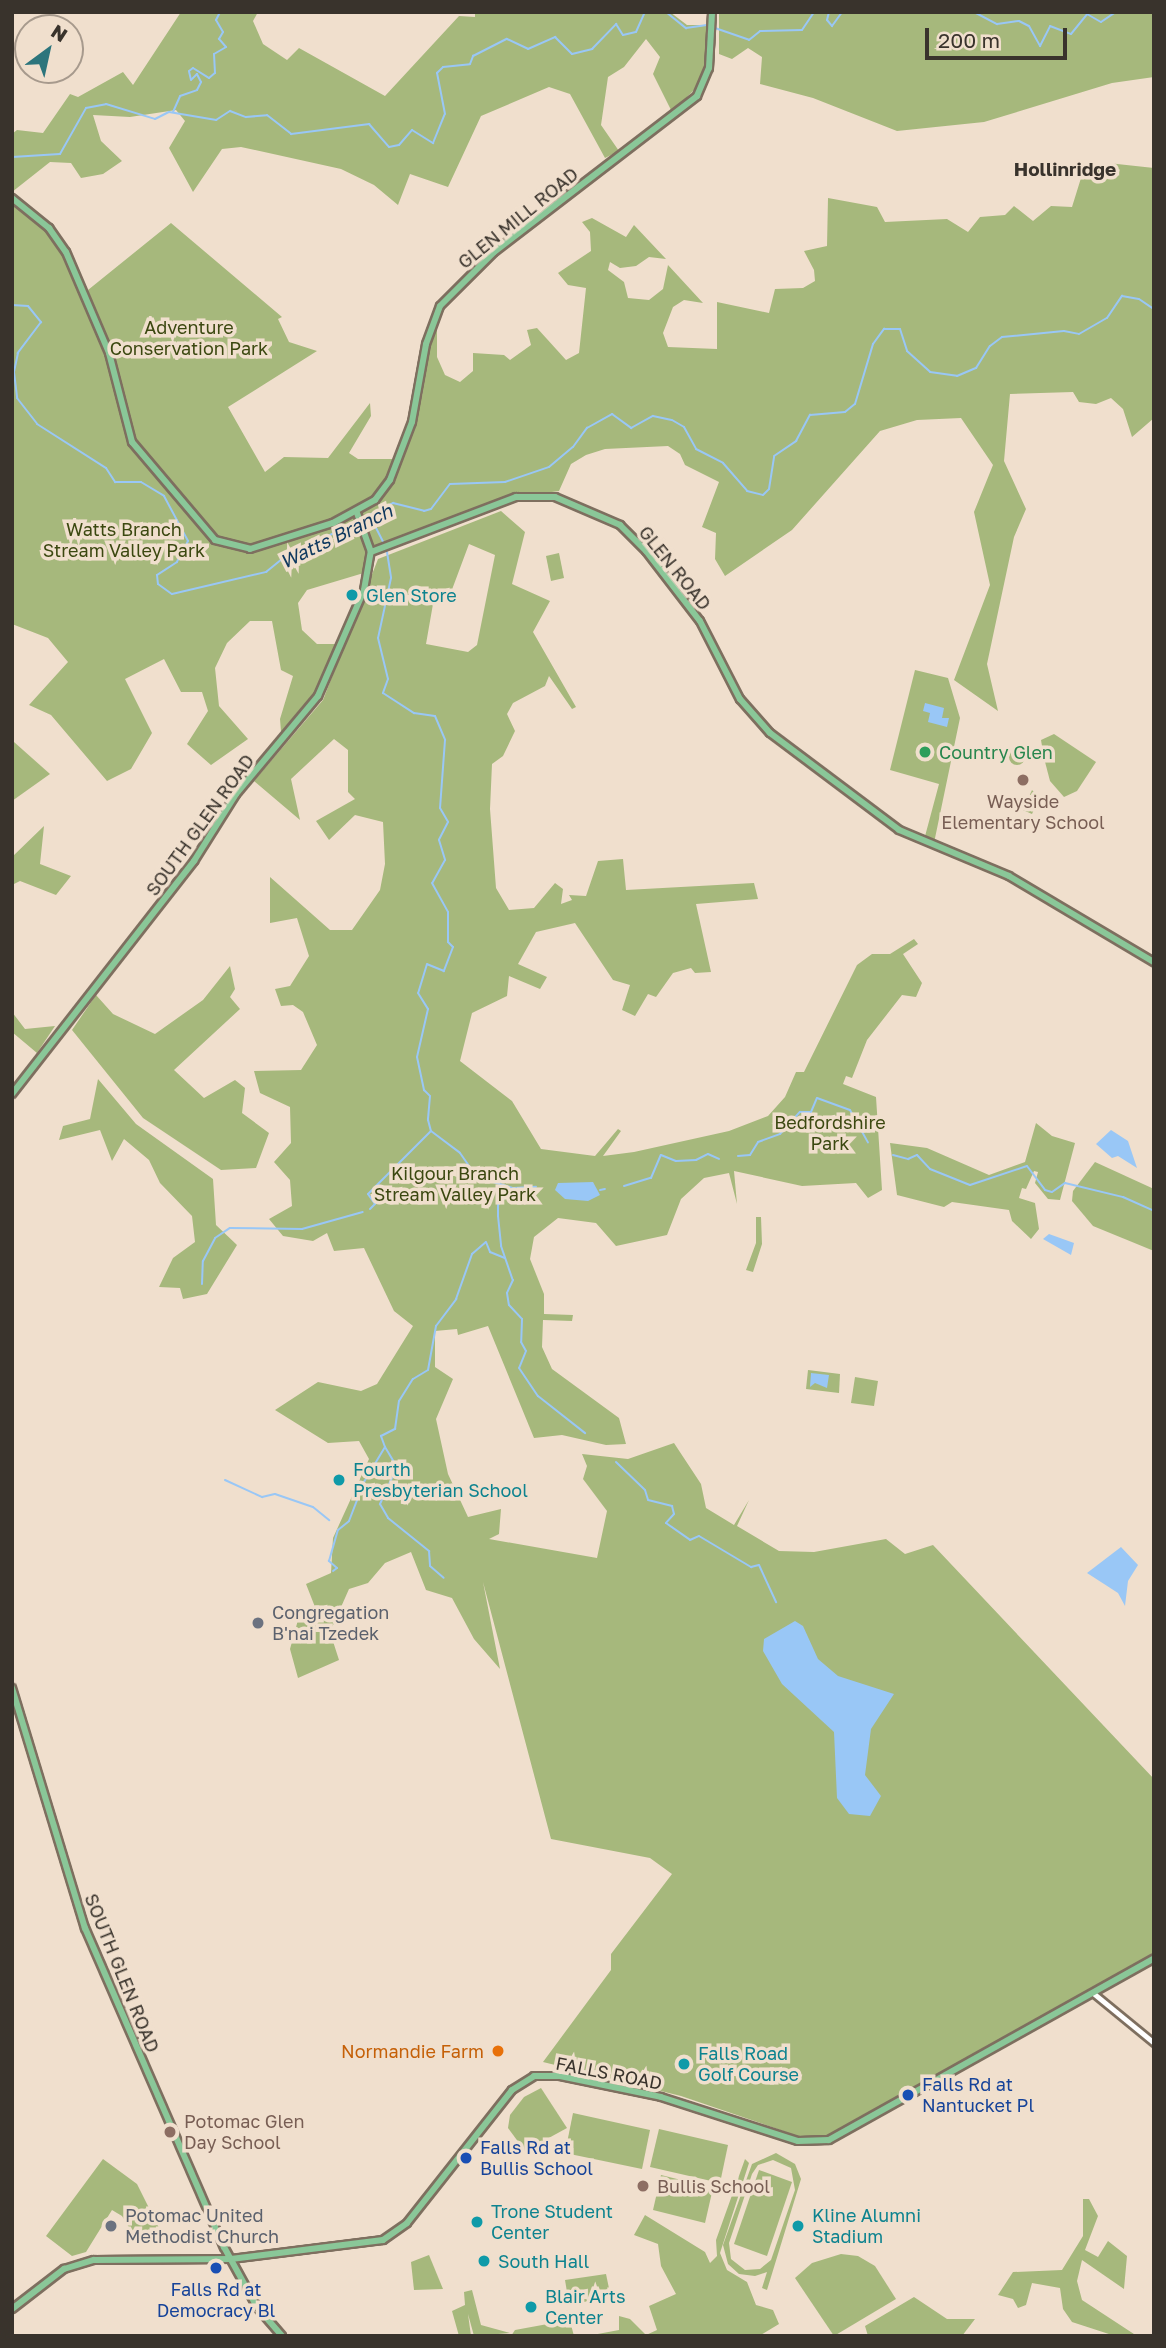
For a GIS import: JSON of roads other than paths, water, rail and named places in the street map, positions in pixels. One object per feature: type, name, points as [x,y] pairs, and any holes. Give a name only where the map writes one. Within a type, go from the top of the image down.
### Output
[{"type":"main road","name":"GLEN MILL ROAD","points":[[358,516],[390,480],[412,422],[425,344],[440,306],[494,252],[697,96],[709,68],[712,12]]},
{"type":"main road","points":[[12,198],[49,228],[66,252],[109,353],[132,442],[215,540],[250,549],[358,516],[371,552]]},
{"type":"main road","name":"GLEN ROAD","points":[[371,552],[439,530],[516,496],[555,496],[620,525],[646,551],[700,621],[740,699],[769,733],[899,830],[1009,876],[1154,962]]},
{"type":"main road","name":"SOUTH GLEN ROAD","points":[[12,1094],[194,861],[236,794],[318,696],[363,590],[371,552]]},
{"type":"main road","name":"SOUTH GLEN ROAD","points":[[12,1688],[85,1928],[231,2259],[257,2307],[282,2336]]},
{"type":"main road","name":"FALLS ROAD","points":[[12,2309],[53,2276],[88,2262],[231,2259],[370,2243],[398,2232],[512,2090],[534,2076],[560,2076],[662,2097],[775,2135],[818,2142],[851,2132],[1154,1958]]},
{"type":"street","points":[[1093,1993],[1154,2043]]},
{"type":"water","points":[[925,703],[944,708],[942,718],[949,718],[947,727],[928,722],[930,713],[923,711]]},
{"type":"water","points":[[1111,1130],[1128,1141],[1137,1168],[1118,1156],[1112,1158],[1096,1144]]},
{"type":"water","points":[[593,1182],[600,1195],[588,1201],[565,1199],[555,1190],[558,1183]]},
{"type":"water","points":[[1049,1234],[1074,1243],[1071,1255],[1043,1239]]},
{"type":"water","points":[[811,1373],[829,1375],[827,1388],[815,1383],[810,1387]]},
{"type":"water","points":[[1121,1547],[1138,1565],[1128,1581],[1125,1606],[1118,1593],[1087,1573]]},
{"type":"water","points":[[795,1621],[803,1626],[818,1659],[838,1676],[894,1694],[871,1729],[865,1775],[881,1796],[870,1816],[849,1814],[837,1798],[834,1732],[782,1684],[763,1651],[764,1639]]},
{"type":"waterway","points":[[173,112],[180,96],[197,90],[201,82],[197,74],[191,80],[189,71],[193,68],[209,78],[215,73],[214,54],[226,47],[219,39],[223,32],[216,20],[220,12]]},
{"type":"waterway","points":[[12,157],[60,154],[86,108],[106,104],[155,119],[169,112],[216,120],[230,111],[246,117],[267,115],[291,134],[369,124],[389,147],[399,145],[412,130],[433,143],[445,114],[437,73],[443,67],[470,64],[473,56],[507,39],[528,49],[555,37],[572,54],[592,49],[616,24],[623,35],[636,32],[645,12]]},
{"type":"waterway","points":[[666,12],[686,28],[707,25]]},
{"type":"waterway","points":[[715,28],[749,40],[760,31],[802,30],[814,12]]},
{"type":"waterway","points":[[829,12],[827,20],[832,26],[842,12]]},
{"type":"waterway","points":[[974,12],[997,24],[1019,21],[1029,26],[1040,46],[1050,26],[1071,34],[1087,14],[1101,22],[1116,12]]},
{"type":"waterway","name":"Watts Branch","points":[[12,305],[28,306],[41,322],[18,353],[14,372],[17,398],[37,424],[106,468],[115,482],[141,482],[164,496],[188,541],[177,562],[157,575],[158,584],[172,594],[266,572],[281,560],[393,503],[424,511],[431,509],[450,484],[505,482],[549,467],[573,447],[587,428],[612,414],[631,428],[653,416],[672,420],[684,427],[696,449],[723,463],[747,491],[763,495],[769,489],[774,456],[796,441],[810,415],[845,412],[855,404],[873,344],[884,329],[900,329],[907,351],[930,372],[957,376],[976,368],[990,346],[1002,337],[1064,331],[1079,334],[1107,318],[1122,296],[1139,299],[1154,309]]},
{"type":"waterway","name":"Watts Branch","points":[[1154,359],[1154,375]]},
{"type":"waterway","points":[[371,518],[384,543]]},
{"type":"waterway","points":[[387,552],[391,578],[378,638],[388,679],[383,693],[414,713],[435,716],[445,740],[440,808],[448,822],[439,840],[445,860],[432,883],[448,912],[448,942],[453,947],[444,971],[427,964],[418,993],[428,1009],[417,1057],[424,1090],[430,1096],[428,1120],[431,1131],[460,1153],[477,1177],[514,1188],[536,1187]]},
{"type":"waterway","points":[[738,1156],[750,1155],[758,1142],[780,1134],[800,1112],[811,1112],[817,1098],[850,1110],[868,1142]]},
{"type":"waterway","points":[[370,1209],[375,1204],[368,1194],[431,1131]]},
{"type":"waterway","points":[[624,1186],[651,1178],[661,1155],[676,1161],[696,1160],[708,1154],[719,1159]]},
{"type":"waterway","points":[[893,1155],[908,1159],[917,1155],[930,1169],[970,1185],[1027,1166],[1045,1190],[1052,1192],[1065,1183],[1123,1197],[1154,1211]]},
{"type":"waterway","points":[[503,1186],[508,1194],[498,1205],[501,1246],[513,1280],[507,1293],[509,1305],[522,1319],[521,1342],[526,1351],[519,1368],[538,1396],[585,1433]]},
{"type":"waterway","points":[[600,1190],[605,1189]]},
{"type":"waterway","points":[[202,1284],[203,1261],[215,1238],[230,1228],[302,1229],[363,1212]]},
{"type":"waterway","points":[[333,1571],[337,1568],[329,1561],[338,1530],[349,1521],[364,1482],[385,1447],[381,1436],[395,1429],[399,1401],[413,1379],[428,1370],[436,1326],[456,1299],[472,1254],[486,1242],[490,1252],[505,1258]]},
{"type":"waterway","points":[[385,1447],[397,1467],[380,1504],[388,1518],[429,1551],[430,1566],[444,1578]]},
{"type":"waterway","points":[[616,1462],[645,1490],[648,1500],[672,1506],[674,1514],[666,1523],[690,1540],[699,1536],[751,1567],[759,1565],[776,1602]]},
{"type":"waterway","points":[[225,1480],[262,1497],[275,1494],[313,1507],[329,1520]]},
{"type":"place","name":"Glen Store","points":[[352,595]]},
{"type":"place","name":"Country Glen","points":[[925,752]]},
{"type":"place","name":"Wayside Elementary School","points":[[1023,780]]},
{"type":"place","name":"Fourth Presbyterian School","points":[[339,1480]]},
{"type":"place","name":"Congregation B'nai Tzedek","points":[[258,1623]]},
{"type":"place","name":"Normandie Farm","points":[[498,2051]]},
{"type":"place","name":"Falls Road Golf Course","points":[[684,2064]]},
{"type":"place","name":"Falls Rd at Nantucket Pl","points":[[908,2095]]},
{"type":"place","name":"Potomac Glen Day School","points":[[170,2132]]},
{"type":"place","name":"Falls Rd at Bullis School","points":[[466,2158]]},
{"type":"place","name":"Bullis School","points":[[643,2186]]},
{"type":"place","name":"Trone Student Center","points":[[477,2222]]},
{"type":"place","name":"Potomac United Methodist Church","points":[[111,2226]]},
{"type":"place","name":"Kline Alumni Stadium","points":[[798,2226]]},
{"type":"place","name":"South Hall","points":[[484,2261]]},
{"type":"place","name":"Falls Rd at Democracy Bl","points":[[216,2268]]},
{"type":"place","name":"Blair Arts Center","points":[[531,2307]]},
{"type":"district","name":"Hollinridge","points":[[1065,169]]},
{"type":"park label","name":"Adventure Conservation Park","points":[[189,338]]},
{"type":"park label","name":"Watts Branch Stream Valley Park","points":[[124,540]]},
{"type":"park label","name":"Bedfordshire Park","points":[[830,1133]]},
{"type":"park label","name":"Kilgour Branch Stream Valley Park","points":[[455,1184]]}]
